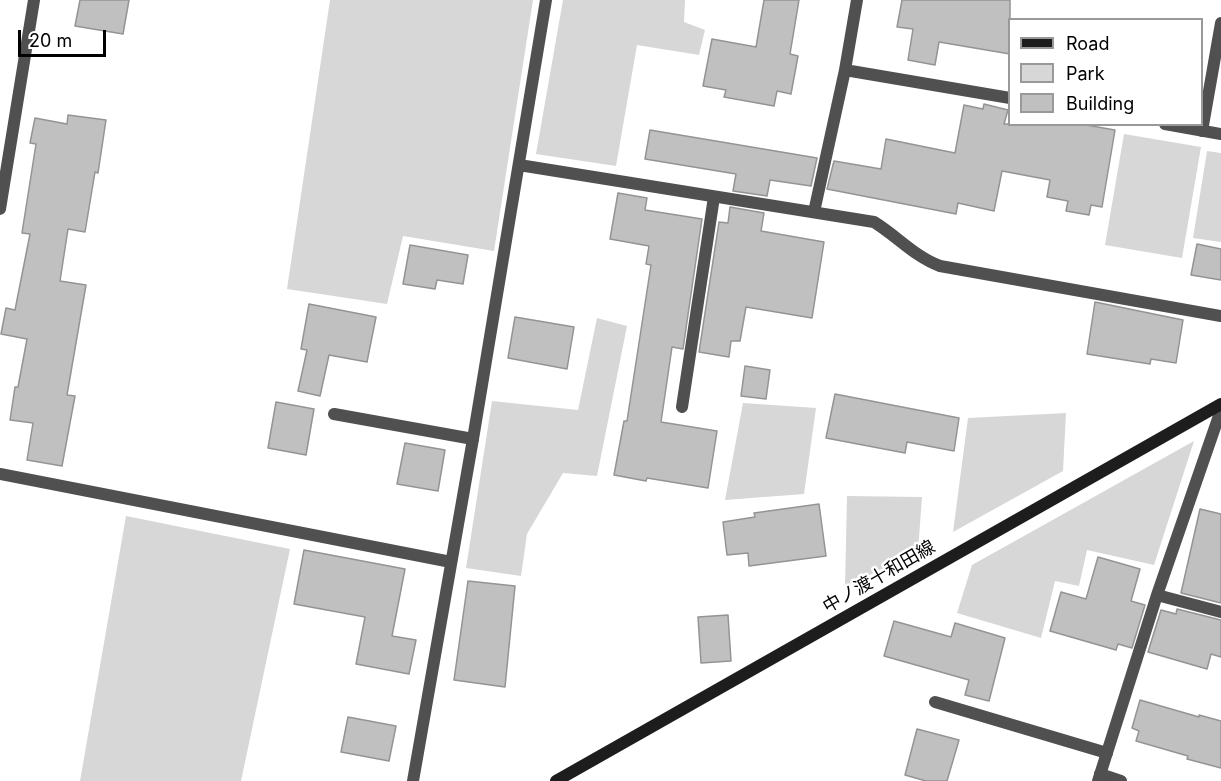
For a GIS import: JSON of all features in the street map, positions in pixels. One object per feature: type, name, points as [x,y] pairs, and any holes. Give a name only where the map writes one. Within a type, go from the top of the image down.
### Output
[{"type":"main road","name":"中ノ渡十和田線","points":[[556,781],[1221,404]]},
{"type":"street","points":[[0,209],[34,0]]},
{"type":"street","points":[[413,781],[546,0]]},
{"type":"street","points":[[814,212],[845,70],[857,0]]},
{"type":"street","points":[[1203,125],[1221,23]]},
{"type":"street","points":[[845,70],[1008,98]]},
{"type":"street","points":[[1176,126],[1221,134]]},
{"type":"street","points":[[1202,131],[1203,126]]},
{"type":"street","points":[[519,165],[874,222],[925,260],[940,266],[1221,316]]},
{"type":"street","points":[[682,407],[714,197]]},
{"type":"street","points":[[1121,781],[1099,778],[1157,595],[1221,410]]},
{"type":"street","points":[[334,414],[473,439]]},
{"type":"street","points":[[0,474],[451,562]]},
{"type":"street","points":[[1157,595],[1221,612]]},
{"type":"street","points":[[935,702],[1107,753]]},
{"type":"green space","points":[[330,0],[533,0],[494,251],[403,236],[387,304],[287,289]]},
{"type":"green space","points":[[563,0],[685,0],[684,22],[705,30],[699,55],[637,45],[616,166],[536,154]]},
{"type":"green space","points":[[1124,134],[1201,147],[1182,258],[1105,245]]},
{"type":"green space","points":[[1207,151],[1221,153],[1221,242],[1193,238]]},
{"type":"green space","points":[[597,318],[627,326],[597,476],[563,473],[527,534],[521,576],[466,568],[492,401],[578,410]]},
{"type":"green space","points":[[743,403],[816,408],[804,494],[725,500]]},
{"type":"green space","points":[[1066,413],[1063,471],[953,532],[968,418]]},
{"type":"green space","points":[[1194,441],[1154,565],[1087,550],[1079,586],[1055,581],[1041,638],[957,613],[972,565]]},
{"type":"green space","points":[[847,496],[922,497],[918,551],[845,587]]},
{"type":"green space","points":[[126,516],[290,549],[241,781],[80,781]]},
{"type":"building","points":[[80,0],[129,0],[123,34],[75,26]]},
{"type":"building","points":[[764,0],[799,0],[790,54],[798,56],[791,94],[777,91],[774,106],[724,97],[726,90],[703,86],[712,39],[756,47]]},
{"type":"building","points":[[902,0],[1010,0],[1008,54],[939,42],[935,65],[908,60],[913,29],[897,27]]},
{"type":"building","points":[[984,104],[1008,110],[1004,124],[1008,126],[1092,126],[1115,130],[1102,207],[1091,205],[1089,215],[1066,211],[1068,201],[1047,197],[1050,180],[1002,171],[994,211],[958,203],[956,214],[827,189],[834,161],[881,169],[886,139],[955,153],[964,105],[983,109]]},
{"type":"building","points":[[68,115],[106,120],[98,173],[95,172],[85,232],[68,229],[60,281],[86,285],[67,395],[75,396],[62,466],[27,460],[33,423],[10,420],[15,387],[18,387],[27,339],[1,334],[6,308],[15,310],[30,234],[22,233],[36,144],[30,143],[35,118],[67,124]]},
{"type":"building","points":[[650,130],[817,158],[811,186],[770,180],[767,196],[733,191],[736,174],[645,159]]},
{"type":"building","points":[[618,193],[647,198],[645,210],[702,219],[683,349],[672,347],[661,422],[717,431],[708,488],[614,475],[624,421],[627,421],[651,265],[646,264],[649,246],[610,239]]},
{"type":"building","points":[[730,207],[764,213],[761,231],[824,242],[812,318],[746,307],[740,341],[731,341],[729,357],[699,352],[719,222],[728,223]]},
{"type":"building","points":[[1197,244],[1221,249],[1221,280],[1191,275]]},
{"type":"building","points":[[410,245],[468,255],[463,284],[437,280],[435,289],[403,284]]},
{"type":"building","points":[[1095,302],[1183,320],[1176,363],[1151,359],[1150,364],[1087,354]]},
{"type":"building","points":[[309,304],[376,317],[367,362],[329,355],[320,396],[298,391],[307,350],[301,349]]},
{"type":"building","points":[[515,317],[574,327],[567,369],[508,358]]},
{"type":"building","points":[[745,366],[770,370],[766,399],[741,396]]},
{"type":"building","points":[[835,394],[959,418],[954,451],[907,442],[905,453],[826,438]]},
{"type":"building","points":[[276,402],[314,409],[306,455],[268,448]]},
{"type":"building","points":[[405,443],[445,450],[438,491],[397,484]]},
{"type":"building","points":[[819,504],[826,556],[749,566],[748,553],[727,555],[723,522],[755,517],[754,513]]},
{"type":"building","points":[[1200,509],[1221,514],[1221,603],[1181,593]]},
{"type":"building","points":[[304,550],[405,569],[392,636],[416,640],[409,674],[356,664],[365,617],[294,604]]},
{"type":"building","points":[[1098,557],[1140,569],[1131,601],[1145,605],[1132,648],[1118,644],[1116,650],[1050,631],[1061,592],[1086,599]]},
{"type":"building","points":[[468,581],[515,586],[505,687],[454,680]]},
{"type":"building","points":[[1177,609],[1221,620],[1221,657],[1211,654],[1207,669],[1148,652],[1161,610],[1176,614]]},
{"type":"building","points":[[728,615],[731,661],[701,663],[698,617]]},
{"type":"building","points":[[894,621],[951,637],[955,623],[1005,638],[989,701],[965,695],[969,680],[884,656]]},
{"type":"building","points":[[1140,700],[1221,721],[1221,768],[1136,741],[1139,731],[1132,728]]},
{"type":"building","points":[[348,717],[396,726],[389,761],[341,752]]},
{"type":"building","points":[[917,729],[959,740],[947,781],[926,781],[905,775]]}]
